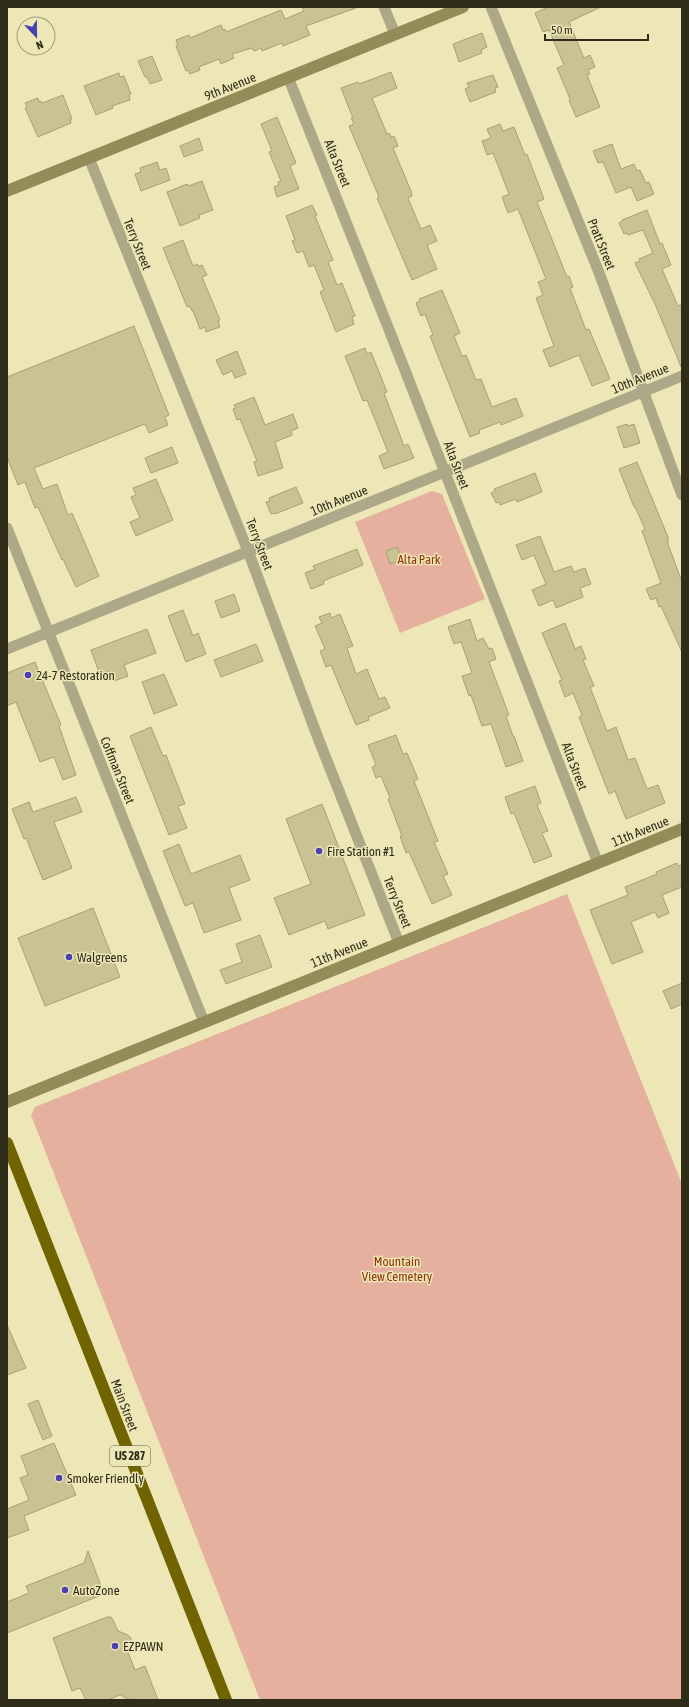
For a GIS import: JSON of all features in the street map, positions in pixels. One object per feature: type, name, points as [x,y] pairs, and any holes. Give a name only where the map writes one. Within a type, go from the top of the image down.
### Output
[{"type":"highway","name":"Main Street","points":[[7,1143],[226,1700]]},
{"type":"street","points":[[384,7],[395,34]]},
{"type":"street","name":"9th Avenue","points":[[7,191],[463,7]]},
{"type":"street","name":"Pratt Street","points":[[491,7],[598,270],[682,495]]},
{"type":"street","name":"Alta Street","points":[[288,77],[598,863]]},
{"type":"street","name":"Terry Street","points":[[89,158],[248,552],[318,738],[399,943]]},
{"type":"street","name":"10th Avenue","points":[[7,648],[682,376]]},
{"type":"street","name":"Coffman Street","points":[[7,528],[204,1022]]},
{"type":"street","name":"11th Avenue","points":[[7,1102],[682,829]]},
{"type":"green space","name":"Alta Park","points":[[432,491],[442,494],[485,599],[400,633],[355,522]]},
{"type":"green space","name":"Mountain View Cemetery","points":[[567,894],[682,1184],[682,1700],[260,1700],[31,1115],[35,1107]]},
{"type":"building","points":[[302,7],[356,8],[306,26],[310,35],[283,46],[282,43],[262,51],[261,48],[254,51],[252,48],[232,54],[234,58],[221,64],[219,59],[199,67],[200,70],[190,74],[188,70],[186,71],[176,46],[178,46],[176,40],[189,35],[190,38],[221,25],[223,30],[225,29],[226,32],[281,10],[285,19],[304,11]]},
{"type":"building","points":[[548,7],[601,7],[569,22],[584,58],[590,55],[595,67],[588,70],[590,74],[587,75],[600,107],[576,117],[557,68],[564,65],[549,30],[543,32],[535,13]]},
{"type":"building","points":[[482,33],[487,47],[481,50],[482,53],[459,62],[453,44]]},
{"type":"building","points":[[152,56],[162,80],[150,84],[138,61]]},
{"type":"building","points":[[391,72],[397,88],[372,98],[387,134],[389,133],[391,137],[394,136],[398,146],[393,148],[411,191],[412,196],[408,198],[421,229],[430,225],[437,241],[427,245],[437,269],[412,280],[377,198],[379,197],[349,126],[354,124],[351,118],[353,118],[341,88],[358,82],[359,84]]},
{"type":"building","points":[[119,73],[120,77],[124,76],[131,94],[129,95],[130,100],[112,106],[113,108],[96,115],[84,86]]},
{"type":"building","points":[[493,75],[498,87],[495,88],[496,92],[470,102],[465,89],[469,87],[467,83]]},
{"type":"building","points":[[63,95],[72,119],[70,119],[71,123],[38,137],[25,108],[27,107],[25,103],[38,98],[39,102],[41,101],[42,103]]},
{"type":"building","points":[[277,117],[296,163],[290,166],[299,189],[277,197],[274,187],[279,185],[278,182],[281,181],[269,152],[272,151],[261,124]]},
{"type":"building","points":[[500,124],[503,131],[514,127],[525,155],[527,154],[544,199],[537,202],[567,277],[569,276],[573,287],[570,288],[586,330],[589,329],[610,379],[592,386],[579,355],[550,367],[543,350],[554,346],[536,298],[543,295],[538,282],[546,279],[518,209],[508,213],[502,197],[509,194],[493,153],[487,155],[482,141],[491,138],[487,129]]},
{"type":"building","points":[[199,138],[203,150],[184,157],[180,146]]},
{"type":"building","points":[[612,144],[621,169],[634,164],[637,171],[640,170],[646,183],[649,182],[654,194],[637,201],[631,187],[616,193],[603,162],[598,163],[593,151]]},
{"type":"building","points":[[157,162],[160,170],[166,168],[170,180],[141,191],[135,174],[141,172],[140,168]]},
{"type":"building","points":[[202,181],[213,210],[199,215],[200,218],[180,226],[167,192],[187,184],[188,186]]},
{"type":"building","points":[[312,205],[333,260],[328,262],[337,285],[342,283],[355,316],[352,317],[354,324],[336,332],[320,292],[324,290],[314,265],[309,267],[303,251],[297,253],[292,241],[295,240],[286,216]]},
{"type":"building","points":[[647,210],[660,244],[662,243],[671,265],[662,269],[678,306],[682,304],[682,369],[655,304],[635,263],[640,261],[639,259],[653,253],[643,230],[628,235],[627,233],[624,234],[619,223],[622,220]]},
{"type":"building","points":[[183,240],[193,266],[197,264],[198,266],[202,265],[207,275],[202,277],[220,320],[218,321],[220,327],[206,332],[205,327],[200,329],[190,306],[187,307],[163,248]]},
{"type":"building","points":[[442,290],[460,333],[454,336],[462,356],[466,355],[476,380],[481,379],[492,407],[516,398],[523,416],[501,425],[500,422],[479,430],[480,433],[470,437],[430,336],[433,335],[425,314],[421,316],[416,303],[420,301],[419,299]]},
{"type":"building","points":[[134,326],[169,415],[165,417],[168,425],[149,433],[145,424],[34,468],[43,489],[57,484],[68,515],[72,513],[99,576],[76,587],[38,507],[35,508],[25,482],[18,485],[7,457],[7,377]]},
{"type":"building","points":[[365,348],[367,354],[371,352],[387,392],[384,393],[404,446],[408,444],[414,458],[384,469],[379,456],[388,452],[367,400],[363,401],[345,356]]},
{"type":"building","points":[[237,351],[246,374],[235,378],[232,371],[223,375],[216,360]]},
{"type":"building","points":[[254,397],[265,425],[293,414],[298,428],[291,431],[292,435],[275,442],[283,468],[258,476],[254,462],[257,461],[240,419],[237,420],[233,409],[236,408],[234,405]]},
{"type":"building","points":[[627,424],[628,426],[634,424],[640,443],[624,448],[617,427]]},
{"type":"building","points":[[172,447],[178,463],[151,473],[145,458]]},
{"type":"building","points":[[637,462],[668,537],[668,544],[682,582],[682,652],[661,606],[659,607],[656,598],[651,600],[646,589],[661,583],[642,531],[645,529],[634,507],[619,469]]},
{"type":"building","points":[[535,473],[542,492],[517,502],[516,499],[500,505],[499,502],[496,503],[491,493],[495,491],[494,489]]},
{"type":"building","points":[[156,479],[173,520],[136,536],[130,522],[140,518],[131,497],[136,495],[133,488]]},
{"type":"building","points":[[296,487],[303,503],[275,514],[271,514],[266,502],[270,501],[269,498]]},
{"type":"building","points":[[540,536],[554,572],[571,566],[574,572],[585,568],[591,584],[580,588],[583,597],[556,608],[553,600],[539,606],[532,590],[546,584],[534,555],[522,560],[516,545]]},
{"type":"building","points":[[397,547],[402,560],[390,564],[386,551]]},
{"type":"building","points":[[357,549],[363,565],[323,581],[324,584],[311,589],[305,573],[315,569],[313,566]]},
{"type":"building","points":[[234,594],[240,611],[221,618],[215,601]]},
{"type":"building","points":[[183,610],[193,636],[198,633],[206,654],[186,662],[168,616]]},
{"type":"building","points":[[330,613],[331,618],[340,614],[353,646],[347,648],[356,674],[367,669],[379,699],[385,697],[390,708],[368,717],[369,720],[356,725],[331,665],[326,667],[320,651],[325,649],[315,626],[322,623],[319,617]]},
{"type":"building","points":[[470,619],[477,641],[483,638],[489,649],[492,648],[496,659],[489,662],[509,715],[506,716],[523,761],[506,767],[491,724],[482,726],[471,695],[469,696],[462,676],[472,673],[461,642],[454,644],[448,627]]},
{"type":"building","points":[[565,623],[575,649],[581,646],[586,659],[583,660],[594,686],[590,687],[607,731],[616,727],[628,760],[635,758],[647,789],[658,785],[665,803],[626,819],[615,791],[609,794],[579,717],[582,715],[573,693],[565,697],[559,681],[562,680],[542,633]]},
{"type":"building","points":[[147,629],[156,653],[124,665],[128,676],[114,681],[110,671],[100,675],[91,650]]},
{"type":"building","points":[[256,644],[263,661],[221,677],[214,660]]},
{"type":"building","points":[[35,662],[61,725],[59,726],[76,775],[63,780],[54,757],[40,762],[16,702],[7,706],[7,673]]},
{"type":"building","points":[[164,674],[177,705],[154,714],[142,682]]},
{"type":"building","points":[[151,727],[163,756],[166,755],[185,804],[178,806],[187,828],[169,835],[130,736]]},
{"type":"building","points":[[396,735],[403,754],[407,753],[418,779],[414,781],[438,841],[434,842],[448,874],[443,876],[452,895],[432,904],[409,852],[406,853],[400,836],[402,836],[388,799],[390,798],[381,776],[376,778],[372,767],[376,765],[368,745]]},
{"type":"building","points":[[535,786],[541,803],[537,805],[548,831],[542,833],[552,856],[534,863],[514,813],[511,814],[505,797]]},
{"type":"building","points":[[76,797],[82,812],[54,822],[72,868],[43,880],[26,838],[24,839],[12,809],[29,802],[33,812]]},
{"type":"building","name":"Fire Station #1","points":[[322,804],[365,915],[328,929],[325,921],[289,935],[274,898],[311,884],[286,819]]},
{"type":"building","points":[[179,844],[191,874],[240,855],[250,880],[229,888],[241,920],[204,933],[193,903],[185,906],[163,851]]},
{"type":"building","points":[[677,863],[678,866],[682,865],[682,887],[662,895],[669,913],[658,918],[655,912],[631,922],[643,952],[612,964],[590,910],[628,895],[625,887],[657,874],[656,872]]},
{"type":"building","name":"Walgreens","points":[[93,908],[120,977],[45,1006],[18,938]]},
{"type":"building","points":[[260,935],[272,967],[226,984],[220,970],[242,962],[236,944]]},
{"type":"building","points":[[682,983],[682,1004],[671,1009],[663,991]]},
{"type":"building","points":[[7,1325],[26,1368],[7,1375]]},
{"type":"building","points":[[38,1400],[52,1436],[43,1440],[28,1404]]},
{"type":"building","points":[[54,1443],[76,1495],[24,1516],[29,1530],[7,1538],[7,1509],[29,1500],[20,1478],[28,1475],[21,1456]]},
{"type":"building","name":"AutoZone","points":[[88,1551],[104,1594],[7,1633],[7,1602],[29,1593],[26,1586],[84,1563]]},
{"type":"building","points":[[107,1617],[111,1617],[118,1631],[128,1635],[131,1638],[131,1648],[127,1650],[135,1670],[145,1666],[158,1700],[130,1700],[120,1695],[108,1700],[86,1700],[80,1688],[72,1691],[53,1638]]},
{"type":"place","name":"24-7 Restoration","points":[[28,675]]},
{"type":"place","name":"Fire Station #1","points":[[319,851]]},
{"type":"place","name":"Walgreens","points":[[69,957]]},
{"type":"place","name":"Smoker Friendly","points":[[59,1478]]},
{"type":"place","name":"AutoZone","points":[[65,1590]]},
{"type":"place","name":"EZPAWN","points":[[115,1646]]}]
